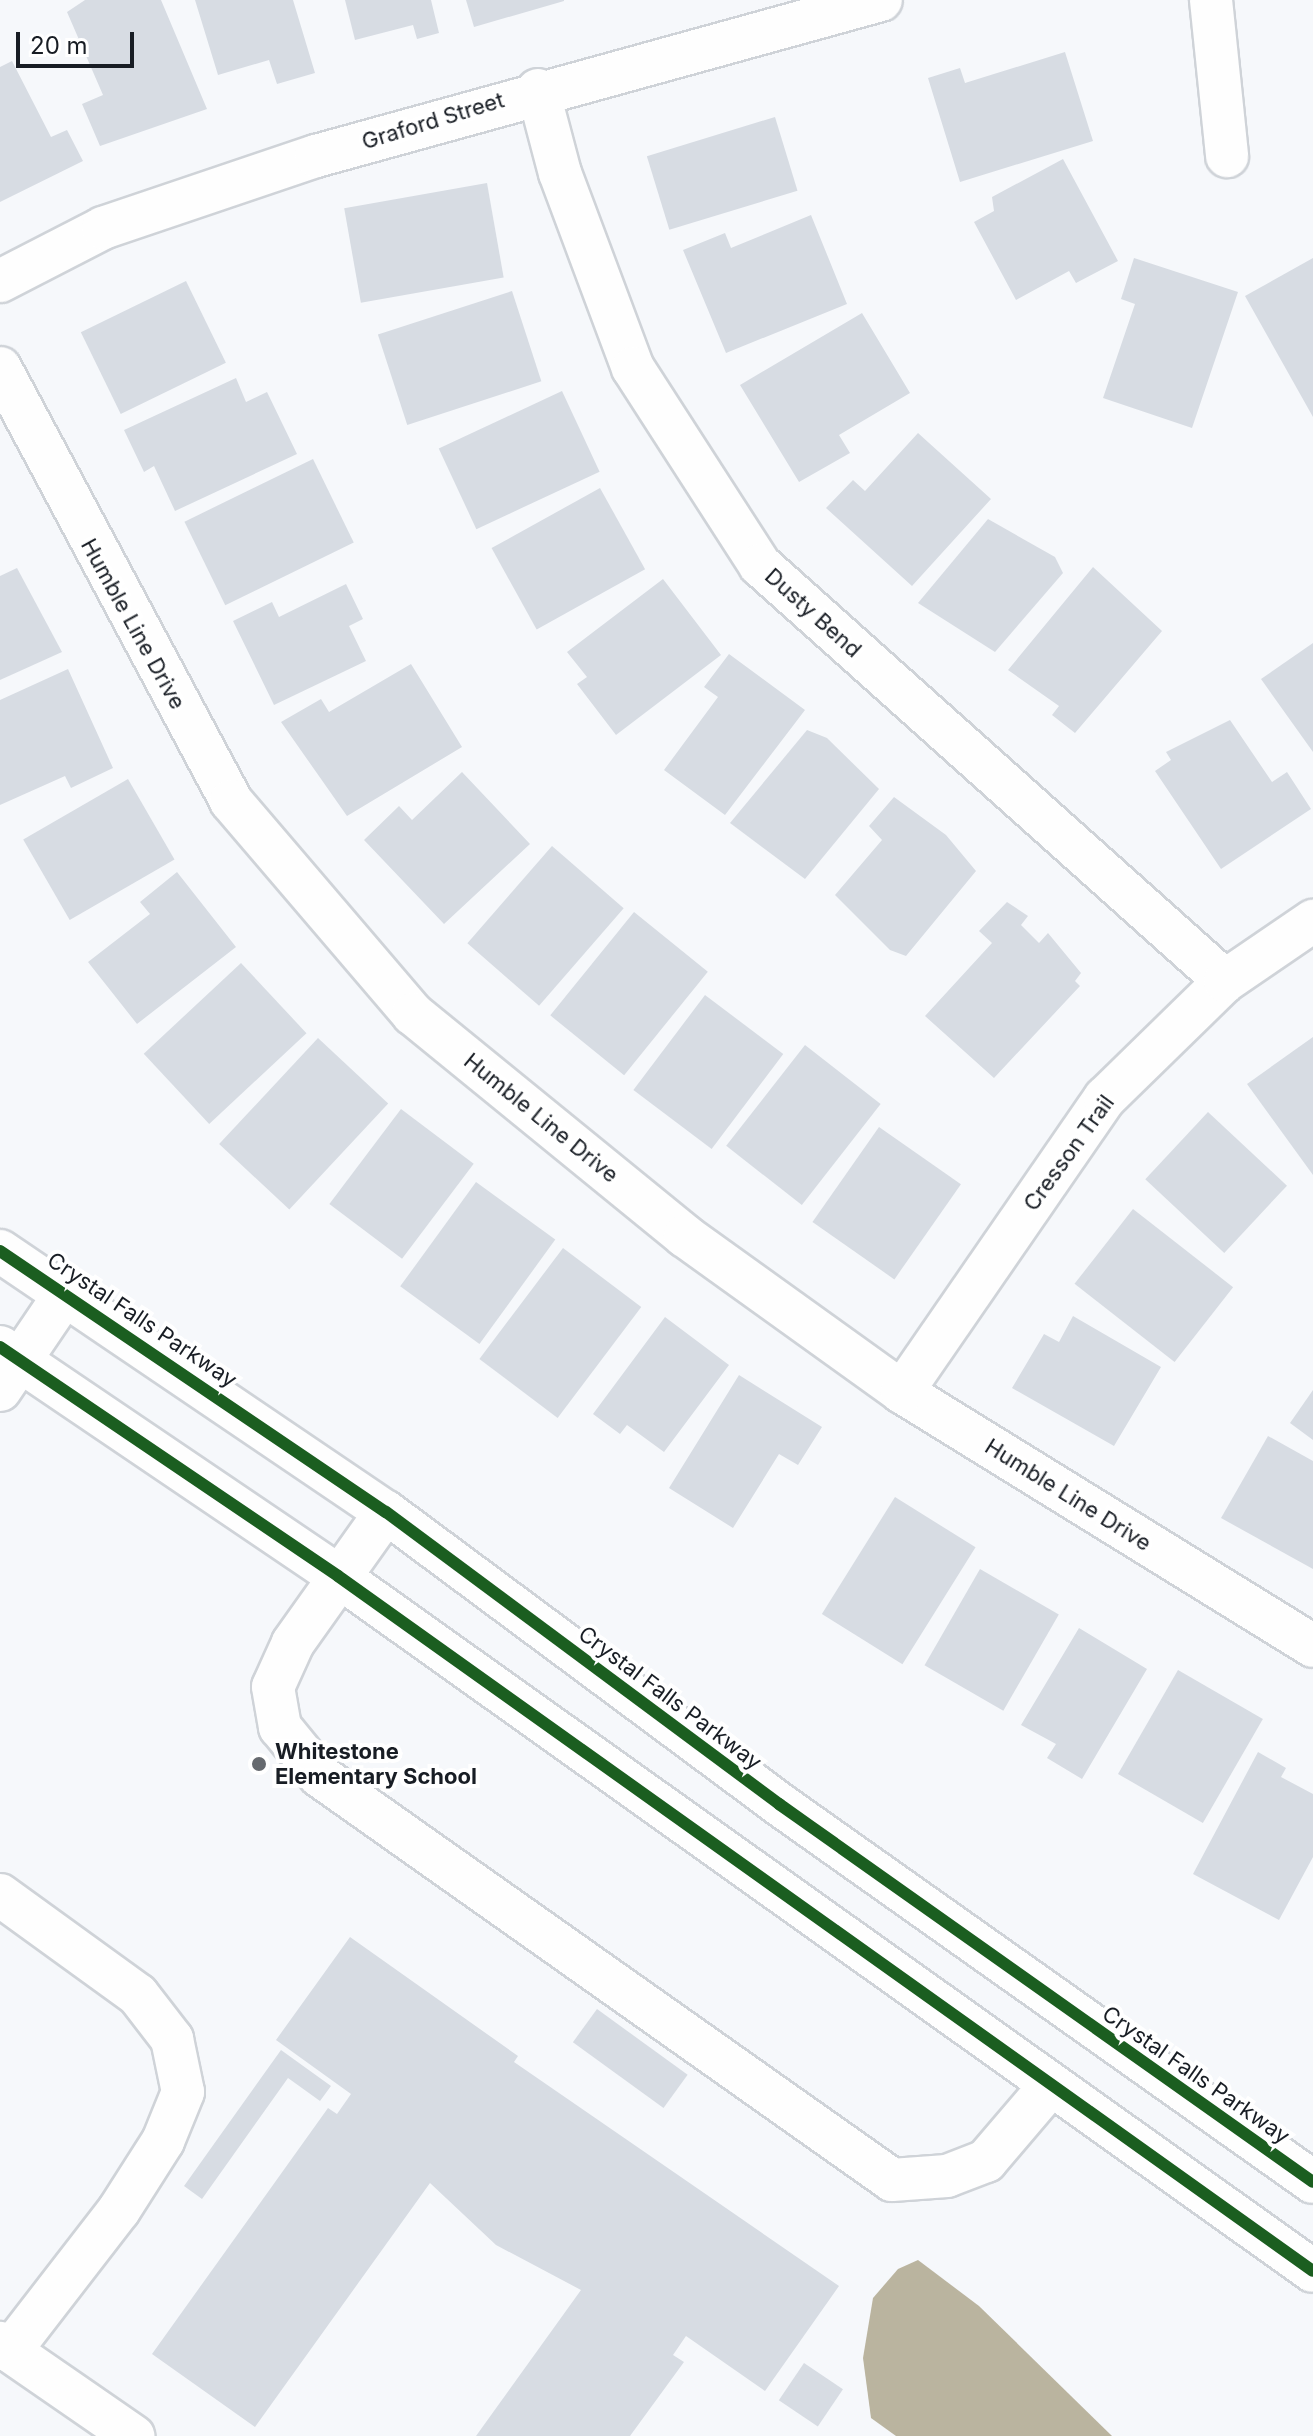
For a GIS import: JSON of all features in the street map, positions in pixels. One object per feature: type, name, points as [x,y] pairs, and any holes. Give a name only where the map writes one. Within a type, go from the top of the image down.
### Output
[{"type":"street","name":"Graford Street","points":[[0,281],[103,228],[538,90],[881,0]]},
{"type":"street","points":[[1211,0],[1227,156]]},
{"type":"street","name":"Dusty Bend","points":[[538,90],[560,173],[633,368],[760,565],[1225,981]]},
{"type":"street","name":"Humble Line Drive","points":[[0,368],[231,801],[315,905],[413,1014],[685,1236],[902,1392],[1313,1646]]},
{"type":"street","name":"Cresson Trail","points":[[902,1392],[1105,1098],[1225,981],[1313,921]]},
{"type":"street","name":"Crystal Falls Parkway","points":[[0,1251],[67,1291],[386,1512],[779,1804],[1313,2182]]},
{"type":"street","points":[[67,1291],[6,1365],[338,1576],[1313,2271]]},
{"type":"street","points":[[386,1512],[338,1576],[273,1687],[280,1727],[320,1776],[892,2180],[947,2176],[986,2161],[1051,2085]]},
{"type":"street","points":[[0,1895],[138,1995],[172,2039],[183,2092],[163,2141],[119,2210],[5,2347],[133,2436]]},
{"type":"shaded area","points":[[918,2260],[979,2306],[1112,2436],[896,2436],[871,2418],[863,2358],[873,2298],[898,2269]]},
{"type":"building","points":[[85,0],[161,0],[207,109],[100,146],[82,104],[103,95],[67,12]]},
{"type":"building","points":[[195,0],[293,0],[315,73],[277,84],[269,60],[218,75]]},
{"type":"building","points":[[345,0],[431,0],[439,33],[417,39],[413,25],[355,40]]},
{"type":"building","points":[[466,0],[564,0],[564,1],[474,27]]},
{"type":"building","points":[[1065,52],[1093,141],[960,182],[928,78],[960,68],[965,83]]},
{"type":"building","points":[[12,61],[51,137],[67,130],[83,161],[0,202],[0,67]]},
{"type":"building","points":[[775,117],[798,191],[669,230],[647,156]]},
{"type":"building","points":[[1063,159],[1118,261],[1076,283],[1069,271],[1016,300],[974,222],[994,211],[992,197]]},
{"type":"building","points":[[487,183],[504,278],[361,303],[344,208]]},
{"type":"building","points":[[811,215],[847,304],[726,353],[683,250],[725,233],[731,248]]},
{"type":"building","points":[[1134,258],[1238,292],[1192,428],[1103,398],[1135,304],[1121,299]]},
{"type":"building","points":[[1313,258],[1313,417],[1245,296]]},
{"type":"building","points":[[186,281],[226,363],[121,414],[81,332]]},
{"type":"building","points":[[512,291],[541,381],[407,425],[378,335]]},
{"type":"building","points":[[862,313],[910,393],[839,435],[850,453],[799,482],[740,385]]},
{"type":"building","points":[[236,378],[246,402],[267,392],[297,454],[175,511],[154,466],[144,472],[124,430]]},
{"type":"building","points":[[562,391],[600,472],[476,529],[439,448]]},
{"type":"building","points":[[918,433],[991,499],[912,586],[826,508],[853,480],[865,491]]},
{"type":"building","points":[[313,459],[354,543],[225,605],[184,522]]},
{"type":"building","points":[[600,488],[645,569],[537,629],[492,548]]},
{"type":"building","points":[[988,519],[1055,557],[1063,573],[995,652],[918,603]]},
{"type":"building","points":[[1093,567],[1162,631],[1075,733],[1052,715],[1059,706],[1008,670]]},
{"type":"building","points":[[17,568],[62,652],[0,680],[0,576]]},
{"type":"building","points":[[663,579],[721,655],[616,735],[577,684],[587,677],[567,652]]},
{"type":"building","points":[[346,584],[363,619],[349,626],[366,661],[274,705],[233,621],[272,602],[279,617]]},
{"type":"building","points":[[1313,643],[1313,752],[1261,679]]},
{"type":"building","points":[[729,654],[805,710],[725,815],[664,770],[718,697],[704,687]]},
{"type":"building","points":[[411,664],[462,747],[347,816],[281,722],[321,699],[329,712]]},
{"type":"building","points":[[68,669],[113,768],[71,788],[65,776],[0,805],[0,700]]},
{"type":"building","points":[[1230,720],[1272,782],[1287,772],[1311,809],[1221,869],[1155,771],[1171,760],[1166,752]]},
{"type":"building","points":[[807,730],[827,738],[879,789],[805,879],[730,823]]},
{"type":"building","points":[[462,772],[530,844],[444,924],[364,840],[399,806],[412,820]]},
{"type":"building","points":[[128,779],[174,860],[70,920],[23,840]]},
{"type":"building","points":[[894,797],[946,835],[976,871],[906,956],[890,950],[835,895],[882,840],[869,826]]},
{"type":"building","points":[[552,846],[624,908],[539,1006],[467,943]]},
{"type":"building","points":[[177,872],[236,947],[137,1024],[88,962],[150,914],[140,902]]},
{"type":"building","points":[[1007,902],[1028,916],[1021,925],[1039,943],[1048,933],[1081,973],[1075,981],[1080,986],[994,1078],[925,1016],[992,943],[979,931]]},
{"type":"building","points":[[634,912],[708,972],[624,1075],[550,1015]]},
{"type":"building","points":[[241,963],[306,1033],[209,1124],[144,1054]]},
{"type":"building","points":[[705,995],[783,1054],[712,1149],[633,1090]]},
{"type":"building","points":[[1313,1037],[1313,1175],[1247,1084]]},
{"type":"building","points":[[318,1038],[388,1103],[289,1210],[219,1144]]},
{"type":"building","points":[[805,1045],[881,1104],[802,1205],[726,1146]]},
{"type":"building","points":[[401,1109],[474,1164],[402,1259],[329,1204]]},
{"type":"building","points":[[1208,1112],[1287,1186],[1224,1253],[1145,1179]]},
{"type":"building","points":[[879,1127],[961,1184],[894,1279],[812,1222]]},
{"type":"building","points":[[476,1182],[555,1240],[479,1344],[400,1286]]},
{"type":"building","points":[[1133,1209],[1233,1287],[1175,1362],[1075,1284]]},
{"type":"building","points":[[563,1248],[641,1307],[558,1418],[479,1359]]},
{"type":"building","points":[[1073,1316],[1161,1367],[1114,1446],[1012,1388],[1044,1334],[1059,1342]]},
{"type":"building","points":[[665,1317],[729,1365],[664,1452],[627,1425],[620,1434],[593,1414]]},
{"type":"building","points":[[739,1375],[822,1427],[798,1465],[779,1454],[733,1528],[669,1488]]},
{"type":"building","points":[[1313,1390],[1313,1440],[1290,1423]]},
{"type":"building","points":[[1268,1436],[1313,1461],[1313,1569],[1221,1518]]},
{"type":"building","points":[[895,1497],[976,1547],[902,1664],[822,1614]]},
{"type":"building","points":[[980,1569],[1059,1614],[1003,1711],[924,1665]]},
{"type":"building","points":[[1079,1628],[1147,1669],[1082,1779],[1047,1758],[1056,1744],[1021,1725]]},
{"type":"building","points":[[1178,1670],[1263,1719],[1203,1823],[1118,1774]]},
{"type":"building","points":[[1258,1752],[1286,1768],[1281,1777],[1313,1794],[1313,1857],[1279,1920],[1193,1874]]},
{"type":"building","points":[[350,1937],[518,2056],[514,2062],[839,2286],[765,2391],[686,2336],[673,2355],[684,2362],[630,2436],[476,2436],[581,2290],[496,2245],[430,2183],[255,2427],[152,2354],[328,2108],[337,2114],[351,2094],[276,2040]]},
{"type":"building","points":[[597,2009],[688,2075],[664,2108],[573,2042]]},
{"type":"building","points":[[281,2050],[331,2086],[320,2101],[288,2078],[202,2199],[184,2186]]},
{"type":"building","points":[[804,2363],[843,2389],[818,2427],[779,2400]]},
{"type":"cycle path","points":[[0,1251],[386,1512],[779,1804],[1313,2182]]},
{"type":"cycle path","points":[[0,1347],[338,1576],[1313,2271]]},
{"type":"place","name":"Whitestone Elementary School","points":[[259,1764]]}]
